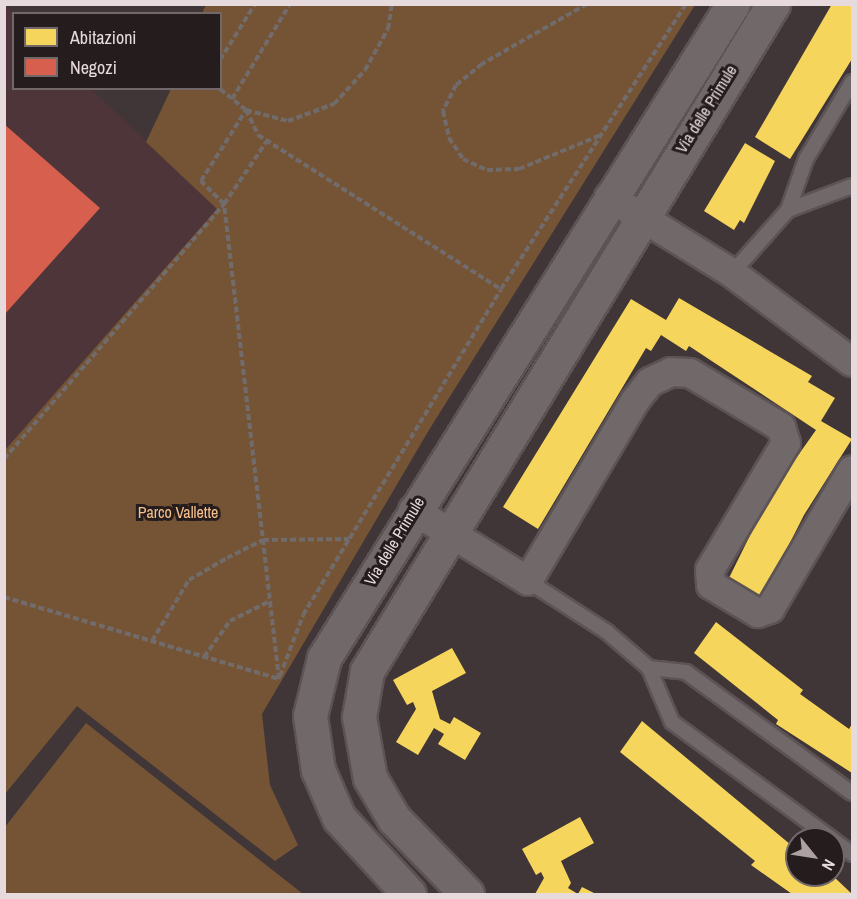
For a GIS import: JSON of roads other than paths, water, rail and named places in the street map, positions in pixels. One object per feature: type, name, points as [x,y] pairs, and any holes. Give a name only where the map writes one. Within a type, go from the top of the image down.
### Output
[{"type":"street","name":"Via delle Primule","points":[[409,894],[339,818],[318,770],[310,716],[324,658],[413,510],[733,4]]},
{"type":"street","name":"Via delle Primule","points":[[467,894],[394,819],[370,778],[359,717],[367,671],[449,530],[640,214],[772,4]]},
{"type":"street","points":[[609,197],[640,214],[732,273],[852,362]]},
{"type":"street","points":[[413,510],[449,530],[528,581],[634,401],[650,382],[671,372],[690,373],[781,427],[786,444],[710,570],[711,585],[758,613],[770,609],[852,470]]},
{"type":"lane","points":[[732,273],[788,210],[806,159],[852,82]]},
{"type":"lane","points":[[788,210],[852,186]]},
{"type":"lane","points":[[528,581],[609,634],[649,668],[672,722],[816,827]]},
{"type":"lane","points":[[649,668],[686,672],[852,793]]},
{"type":"park label","name":"Parco Vallette","points":[[178,512]]}]
